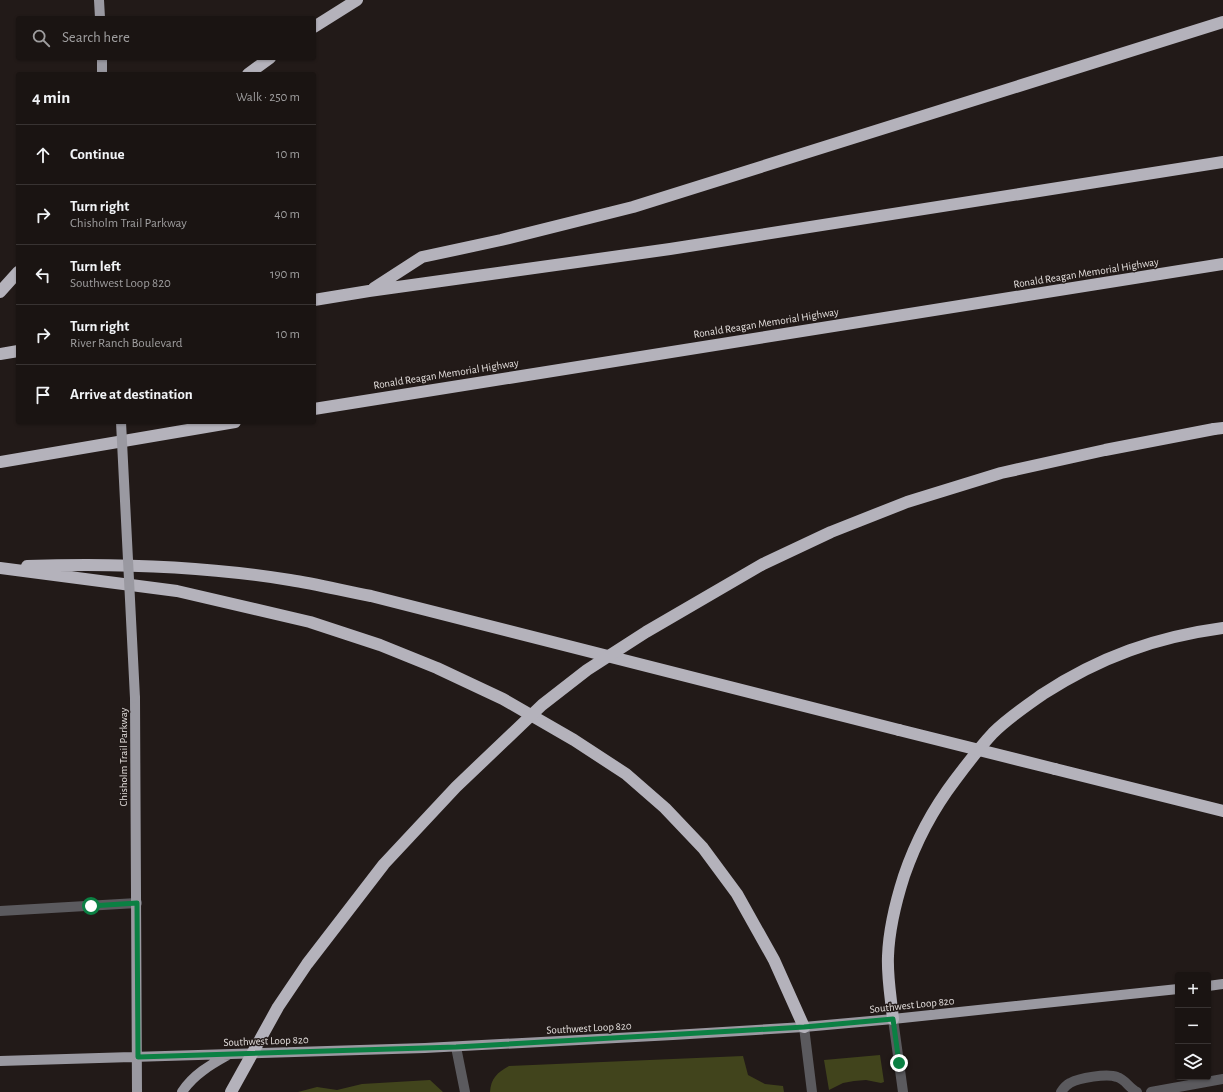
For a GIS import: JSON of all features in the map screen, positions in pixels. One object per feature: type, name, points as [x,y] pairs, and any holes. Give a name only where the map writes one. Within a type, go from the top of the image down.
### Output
[{"type":"highway","points":[[316,26],[357,0]]},
{"type":"highway","points":[[369,291],[422,257],[509,238],[633,207],[1223,22]]},
{"type":"highway","points":[[251,72],[267,60]]},
{"type":"highway","points":[[316,300],[670,249],[1223,162]]},
{"type":"highway","name":"Ronald Reagan Memorial Highway","points":[[316,409],[1223,264]]},
{"type":"highway","points":[[0,292],[16,274]]},
{"type":"highway","points":[[0,354],[16,351]]},
{"type":"highway","points":[[0,462],[224,424]]},
{"type":"highway","points":[[231,1092],[278,1007],[303,970],[384,864],[456,787],[542,705],[587,670],[646,632],[763,564],[831,532],[907,502],[1002,473],[1105,450],[1218,428]]},
{"type":"highway","points":[[0,567],[77,564],[152,566],[228,572],[291,580],[371,596],[1223,811]]},
{"type":"highway","points":[[0,567],[177,591],[310,622],[387,648],[437,668],[503,699],[574,740],[626,774],[665,808],[703,848],[737,894],[774,960],[804,1027]]},
{"type":"highway","points":[[893,1019],[888,976],[888,954],[892,924],[900,889],[911,855],[927,822],[947,790],[971,758],[994,732],[1024,707],[1068,678],[1113,656],[1153,643],[1195,632],[1223,628]]},
{"type":"main road","points":[[99,0],[100,16]]},
{"type":"main road","points":[[102,60],[102,72]]},
{"type":"main road","name":"Chisholm Trail Parkway","points":[[120,424],[135,698],[137,1092]]},
{"type":"main road","points":[[1211,986],[1223,984]]},
{"type":"main road","name":"Southwest Loop 820","points":[[0,1061],[456,1047],[804,1027],[1175,989]]},
{"type":"main road","points":[[182,1092],[204,1069],[230,1054]]},
{"type":"street","points":[[0,912],[137,903]]},
{"type":"street","points":[[893,1019],[903,1092]]},
{"type":"street","points":[[804,1027],[812,1092]]},
{"type":"street","points":[[456,1047],[465,1092]]},
{"type":"street","points":[[1061,1092],[1068,1084],[1076,1080],[1108,1075],[1116,1076],[1122,1079],[1130,1088],[1137,1092]]},
{"type":"street","points":[[1151,1092],[1223,1079]]},
{"type":"green space","points":[[880,1055],[884,1082],[881,1083],[866,1080],[854,1081],[843,1083],[829,1090],[824,1060]]},
{"type":"green space","points":[[743,1056],[748,1075],[765,1084],[783,1086],[784,1092],[490,1092],[495,1076],[509,1066]]},
{"type":"green space","points":[[430,1080],[443,1092],[298,1092],[317,1087],[337,1090],[362,1084]]},
{"type":"route","points":[[91,906],[137,903],[138,1057],[456,1047],[804,1027],[893,1019],[899,1063]]}]
